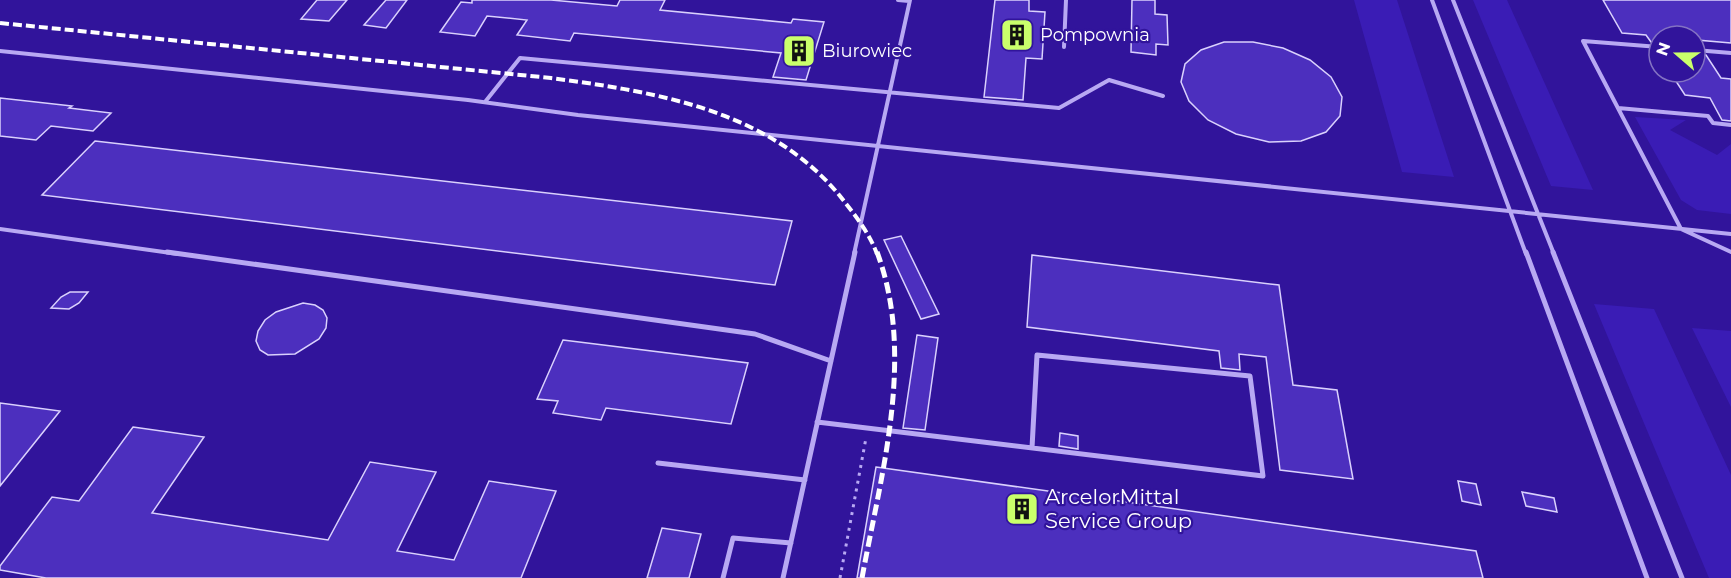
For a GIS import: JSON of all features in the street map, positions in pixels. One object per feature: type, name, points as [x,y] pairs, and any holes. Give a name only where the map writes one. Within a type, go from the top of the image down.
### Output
[{"type":"lane","points":[[783,578],[909,1],[898,0]]},
{"type":"lane","points":[[1064,47],[1065,0]]},
{"type":"lane","points":[[1432,0],[1647,578]]},
{"type":"lane","points":[[1453,0],[1682,578]]},
{"type":"lane","points":[[1647,46],[1583,40],[1681,229],[1731,252]]},
{"type":"lane","points":[[0,51],[485,102],[578,115],[1731,234]]},
{"type":"lane","points":[[1707,51],[1731,53]]},
{"type":"lane","points":[[485,102],[520,58],[1059,108],[1109,80],[1163,96]]},
{"type":"lane","points":[[1618,108],[1708,116],[1713,123],[1731,125]]},
{"type":"lane","points":[[0,229],[755,334],[831,361]]},
{"type":"lane","points":[[818,422],[1032,448],[1101,456],[1263,476],[1250,376],[1037,355],[1032,448]]},
{"type":"lane","points":[[657,463],[805,480]]},
{"type":"lane","points":[[723,578],[733,537],[791,543]]},
{"type":"path","points":[[840,578],[868,428]]},
{"type":"shaded area","points":[[1354,0],[1397,0],[1454,177],[1402,172]]},
{"type":"shaded area","points":[[1473,0],[1507,0],[1593,190],[1551,186]]},
{"type":"shaded area","points":[[1635,117],[1686,120],[1670,130],[1717,155],[1731,144],[1731,214],[1697,210],[1681,200]]},
{"type":"shaded area","points":[[1594,304],[1654,309],[1731,475],[1731,578],[1709,578]]},
{"type":"shaded area","points":[[1692,328],[1731,331],[1731,407]]},
{"type":"building","points":[[317,0],[347,0],[329,21],[301,19]]},
{"type":"building","points":[[386,0],[407,0],[386,28],[364,25]]},
{"type":"building","points":[[472,0],[551,0],[617,6],[620,0],[665,0],[660,10],[791,23],[793,19],[824,22],[806,80],[773,77],[781,53],[574,33],[570,41],[517,35],[527,20],[487,16],[475,36],[440,32],[461,2],[472,3]]},
{"type":"building","name":"Pompownia","points":[[995,0],[1029,0],[1029,11],[1045,12],[1042,59],[1026,58],[1023,100],[984,97]]},
{"type":"building","points":[[1132,0],[1155,0],[1155,14],[1167,15],[1168,45],[1156,44],[1156,55],[1131,52]]},
{"type":"building","points":[[1603,0],[1731,0],[1731,43],[1707,41],[1707,24],[1647,24],[1647,36],[1622,33]]},
{"type":"building","points":[[1224,42],[1253,42],[1283,48],[1310,60],[1331,77],[1342,97],[1340,116],[1326,132],[1301,141],[1269,142],[1236,134],[1208,120],[1189,101],[1181,82],[1185,64],[1201,50]]},
{"type":"building","points":[[1707,57],[1721,78],[1731,79],[1731,121],[1722,120],[1710,98],[1685,95],[1678,84],[1707,84]]},
{"type":"building","points":[[0,98],[111,113],[93,131],[51,126],[36,140],[0,136]]},
{"type":"building","points":[[95,141],[792,221],[775,285],[42,195]]},
{"type":"building","points":[[901,236],[939,314],[921,319],[884,240]]},
{"type":"building","points":[[1032,255],[1279,285],[1293,385],[1337,390],[1353,479],[1280,470],[1266,357],[1239,354],[1240,370],[1221,368],[1219,351],[1027,327]]},
{"type":"building","points":[[70,292],[88,292],[79,303],[69,309],[51,308],[61,297]]},
{"type":"building","points":[[303,303],[315,305],[323,310],[327,318],[326,328],[319,339],[295,354],[268,355],[260,350],[256,341],[258,331],[265,320],[276,312]]},
{"type":"building","points":[[917,335],[938,338],[925,430],[903,428]]},
{"type":"building","points":[[563,340],[748,363],[731,424],[606,408],[601,420],[553,413],[558,401],[537,399]]},
{"type":"building","points":[[0,403],[60,411],[0,486]]},
{"type":"building","points":[[133,427],[204,437],[152,513],[328,540],[370,462],[436,472],[397,551],[454,560],[489,481],[556,491],[521,578],[46,578],[0,570],[0,566],[52,497],[79,501]]},
{"type":"building","points":[[1060,433],[1078,436],[1078,449],[1059,446]]},
{"type":"building","name":"ArcelorMittal Service Group","points":[[876,467],[1476,551],[1483,578],[857,578]]},
{"type":"building","points":[[1458,481],[1476,484],[1481,505],[1462,501]]},
{"type":"building","points":[[1522,492],[1554,498],[1557,512],[1526,506]]},
{"type":"building","points":[[662,528],[701,534],[689,578],[647,578]]},
{"type":"railway","points":[[0,23],[551,78],[630,90],[670,99],[708,110],[780,143],[812,167],[840,196],[856,216],[877,254]]},
{"type":"railway","points":[[862,578],[885,457],[894,373],[894,332],[888,292],[877,252]]},
{"type":"place","name":"Pompownia","points":[[1017,35]]},
{"type":"place","name":"Biurowiec","points":[[799,51]]},
{"type":"place","name":"ArcelorMittal Service Group","points":[[1022,509]]}]
